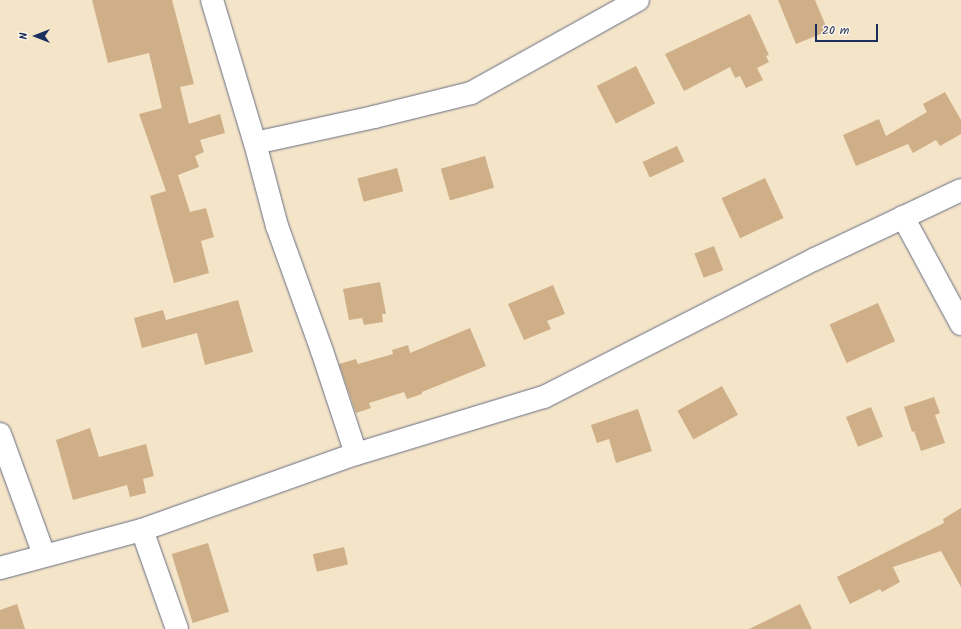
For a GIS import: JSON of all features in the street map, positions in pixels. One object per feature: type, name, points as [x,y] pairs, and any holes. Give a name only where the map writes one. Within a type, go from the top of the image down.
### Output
[{"type":"street","points":[[212,0],[255,143],[277,226],[322,351],[356,454]]},
{"type":"street","points":[[255,143],[374,117],[471,92],[638,0]]},
{"type":"street","points":[[0,568],[142,530],[356,454],[544,397],[816,259],[961,190]]},
{"type":"street","points":[[903,217],[961,324]]},
{"type":"street","points":[[0,434],[44,555]]},
{"type":"street","points":[[142,530],[177,629]]},
{"type":"building","points":[[92,0],[172,0],[194,84],[180,87],[189,124],[220,114],[225,133],[200,140],[204,152],[195,156],[199,167],[178,175],[190,212],[206,208],[214,237],[201,241],[209,273],[174,283],[150,196],[166,191],[139,114],[162,108],[149,53],[108,63]]},
{"type":"building","points":[[778,0],[815,0],[828,31],[796,44]]},
{"type":"building","points":[[750,14],[769,55],[766,56],[769,62],[757,68],[763,80],[746,88],[740,76],[735,78],[730,67],[684,91],[665,54]]},
{"type":"building","points":[[636,66],[655,103],[616,123],[597,86]]},
{"type":"building","points":[[945,92],[961,120],[961,134],[940,146],[936,140],[913,153],[908,144],[856,166],[843,135],[879,119],[886,136],[927,112],[923,104]]},
{"type":"building","points":[[677,146],[684,161],[650,177],[643,162]]},
{"type":"building","points":[[485,156],[494,188],[450,200],[441,169]]},
{"type":"building","points":[[397,168],[403,191],[364,202],[357,179]]},
{"type":"building","points":[[765,178],[784,218],[740,238],[721,198]]},
{"type":"building","points":[[714,246],[723,270],[704,278],[694,254]]},
{"type":"building","points":[[380,282],[386,314],[382,314],[383,322],[364,325],[362,318],[349,320],[343,289]]},
{"type":"building","points":[[553,285],[565,314],[547,321],[551,329],[524,340],[508,304]]},
{"type":"building","points":[[238,300],[253,352],[205,365],[197,333],[142,348],[134,318],[163,310],[166,320]]},
{"type":"building","points":[[878,303],[895,341],[847,363],[830,325]]},
{"type":"building","points":[[470,328],[486,366],[407,399],[404,392],[369,403],[371,408],[356,413],[339,364],[356,359],[358,364],[393,354],[392,350],[408,345],[410,353]]},
{"type":"building","points":[[722,386],[738,415],[693,440],[677,411]]},
{"type":"building","points":[[934,397],[940,413],[935,415],[945,443],[921,451],[914,431],[912,432],[904,407]]},
{"type":"building","points":[[871,407],[883,437],[858,447],[846,417]]},
{"type":"building","points":[[638,409],[652,451],[616,463],[609,439],[597,443],[591,425]]},
{"type":"building","points":[[90,428],[99,457],[146,444],[154,476],[143,479],[146,493],[130,497],[127,485],[73,500],[56,440]]},
{"type":"building","points":[[961,508],[961,587],[941,551],[893,567],[900,582],[882,592],[880,589],[850,604],[837,577],[944,523],[943,519]]},
{"type":"building","points":[[208,543],[229,612],[193,623],[172,554]]},
{"type":"building","points":[[344,547],[348,565],[317,572],[313,554]]},
{"type":"building","points":[[17,604],[25,629],[0,629],[0,610]]},
{"type":"building","points":[[800,604],[812,629],[749,629]]}]
